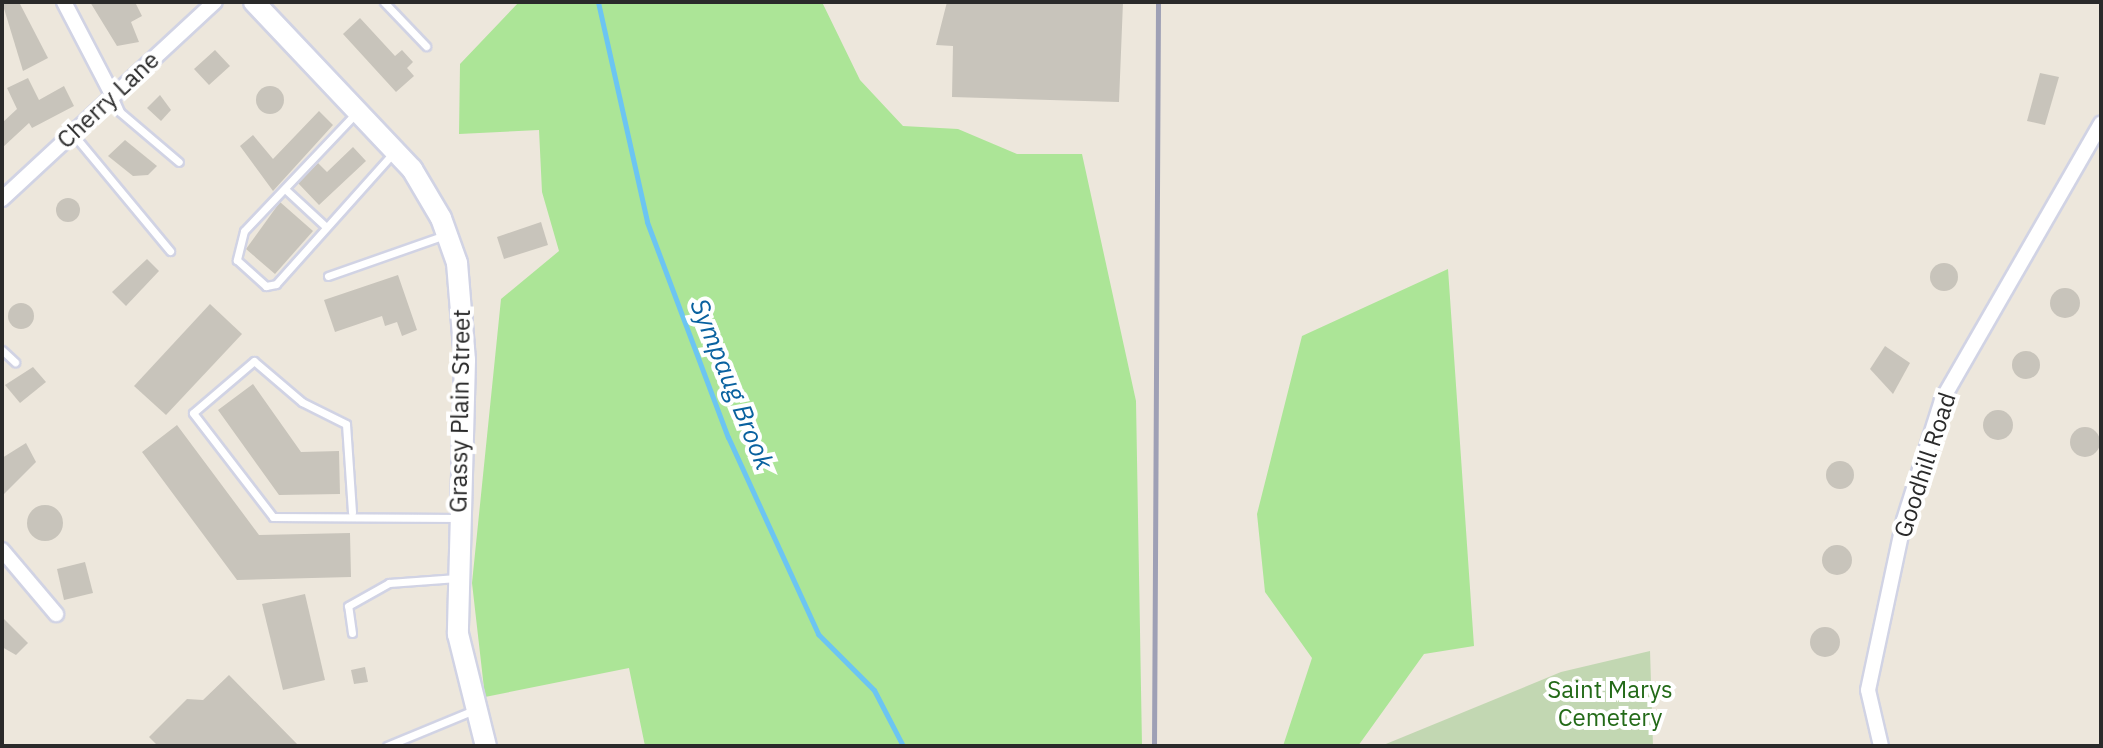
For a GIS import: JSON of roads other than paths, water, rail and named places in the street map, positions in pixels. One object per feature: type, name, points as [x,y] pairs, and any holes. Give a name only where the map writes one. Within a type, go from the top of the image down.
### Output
[{"type":"main road","name":"Grassy Plain Street","points":[[254,2],[395,150],[447,234],[462,298],[465,360],[457,578],[458,634],[474,710],[486,746]]},
{"type":"street","points":[[64,2],[113,96]]},
{"type":"street","name":"Cherry Lane","points":[[2,199],[215,2]]},
{"type":"street","name":"Goodhill Road","points":[[1881,746],[1868,690],[1904,520],[1942,400],[2101,124]]},
{"type":"street","points":[[2,550],[56,614]]},
{"type":"lane","points":[[384,2],[426,46]]},
{"type":"lane","points":[[113,96],[120,112],[179,162]]},
{"type":"lane","points":[[358,110],[237,246],[237,260],[253,276],[276,284],[395,150]]},
{"type":"lane","points":[[73,134],[170,251]]},
{"type":"lane","points":[[285,189],[325,226]]},
{"type":"lane","points":[[328,276],[447,234]]},
{"type":"lane","points":[[2,350],[15,362]]},
{"type":"lane","points":[[352,512],[346,424],[302,402],[254,361],[193,413],[273,517],[352,512],[459,518]]},
{"type":"lane","points":[[352,633],[348,606],[389,583],[457,578]]},
{"type":"lane","points":[[387,746],[474,710]]},
{"type":"waterway","name":"Sympaug Brook","points":[[598,2],[647,222],[728,437],[818,634],[874,690],[903,746]]},
{"type":"railway","points":[[1154,746],[1158,2]]},
{"type":"park label","name":"Saint Marys Cemetery","points":[[1610,704]]}]
